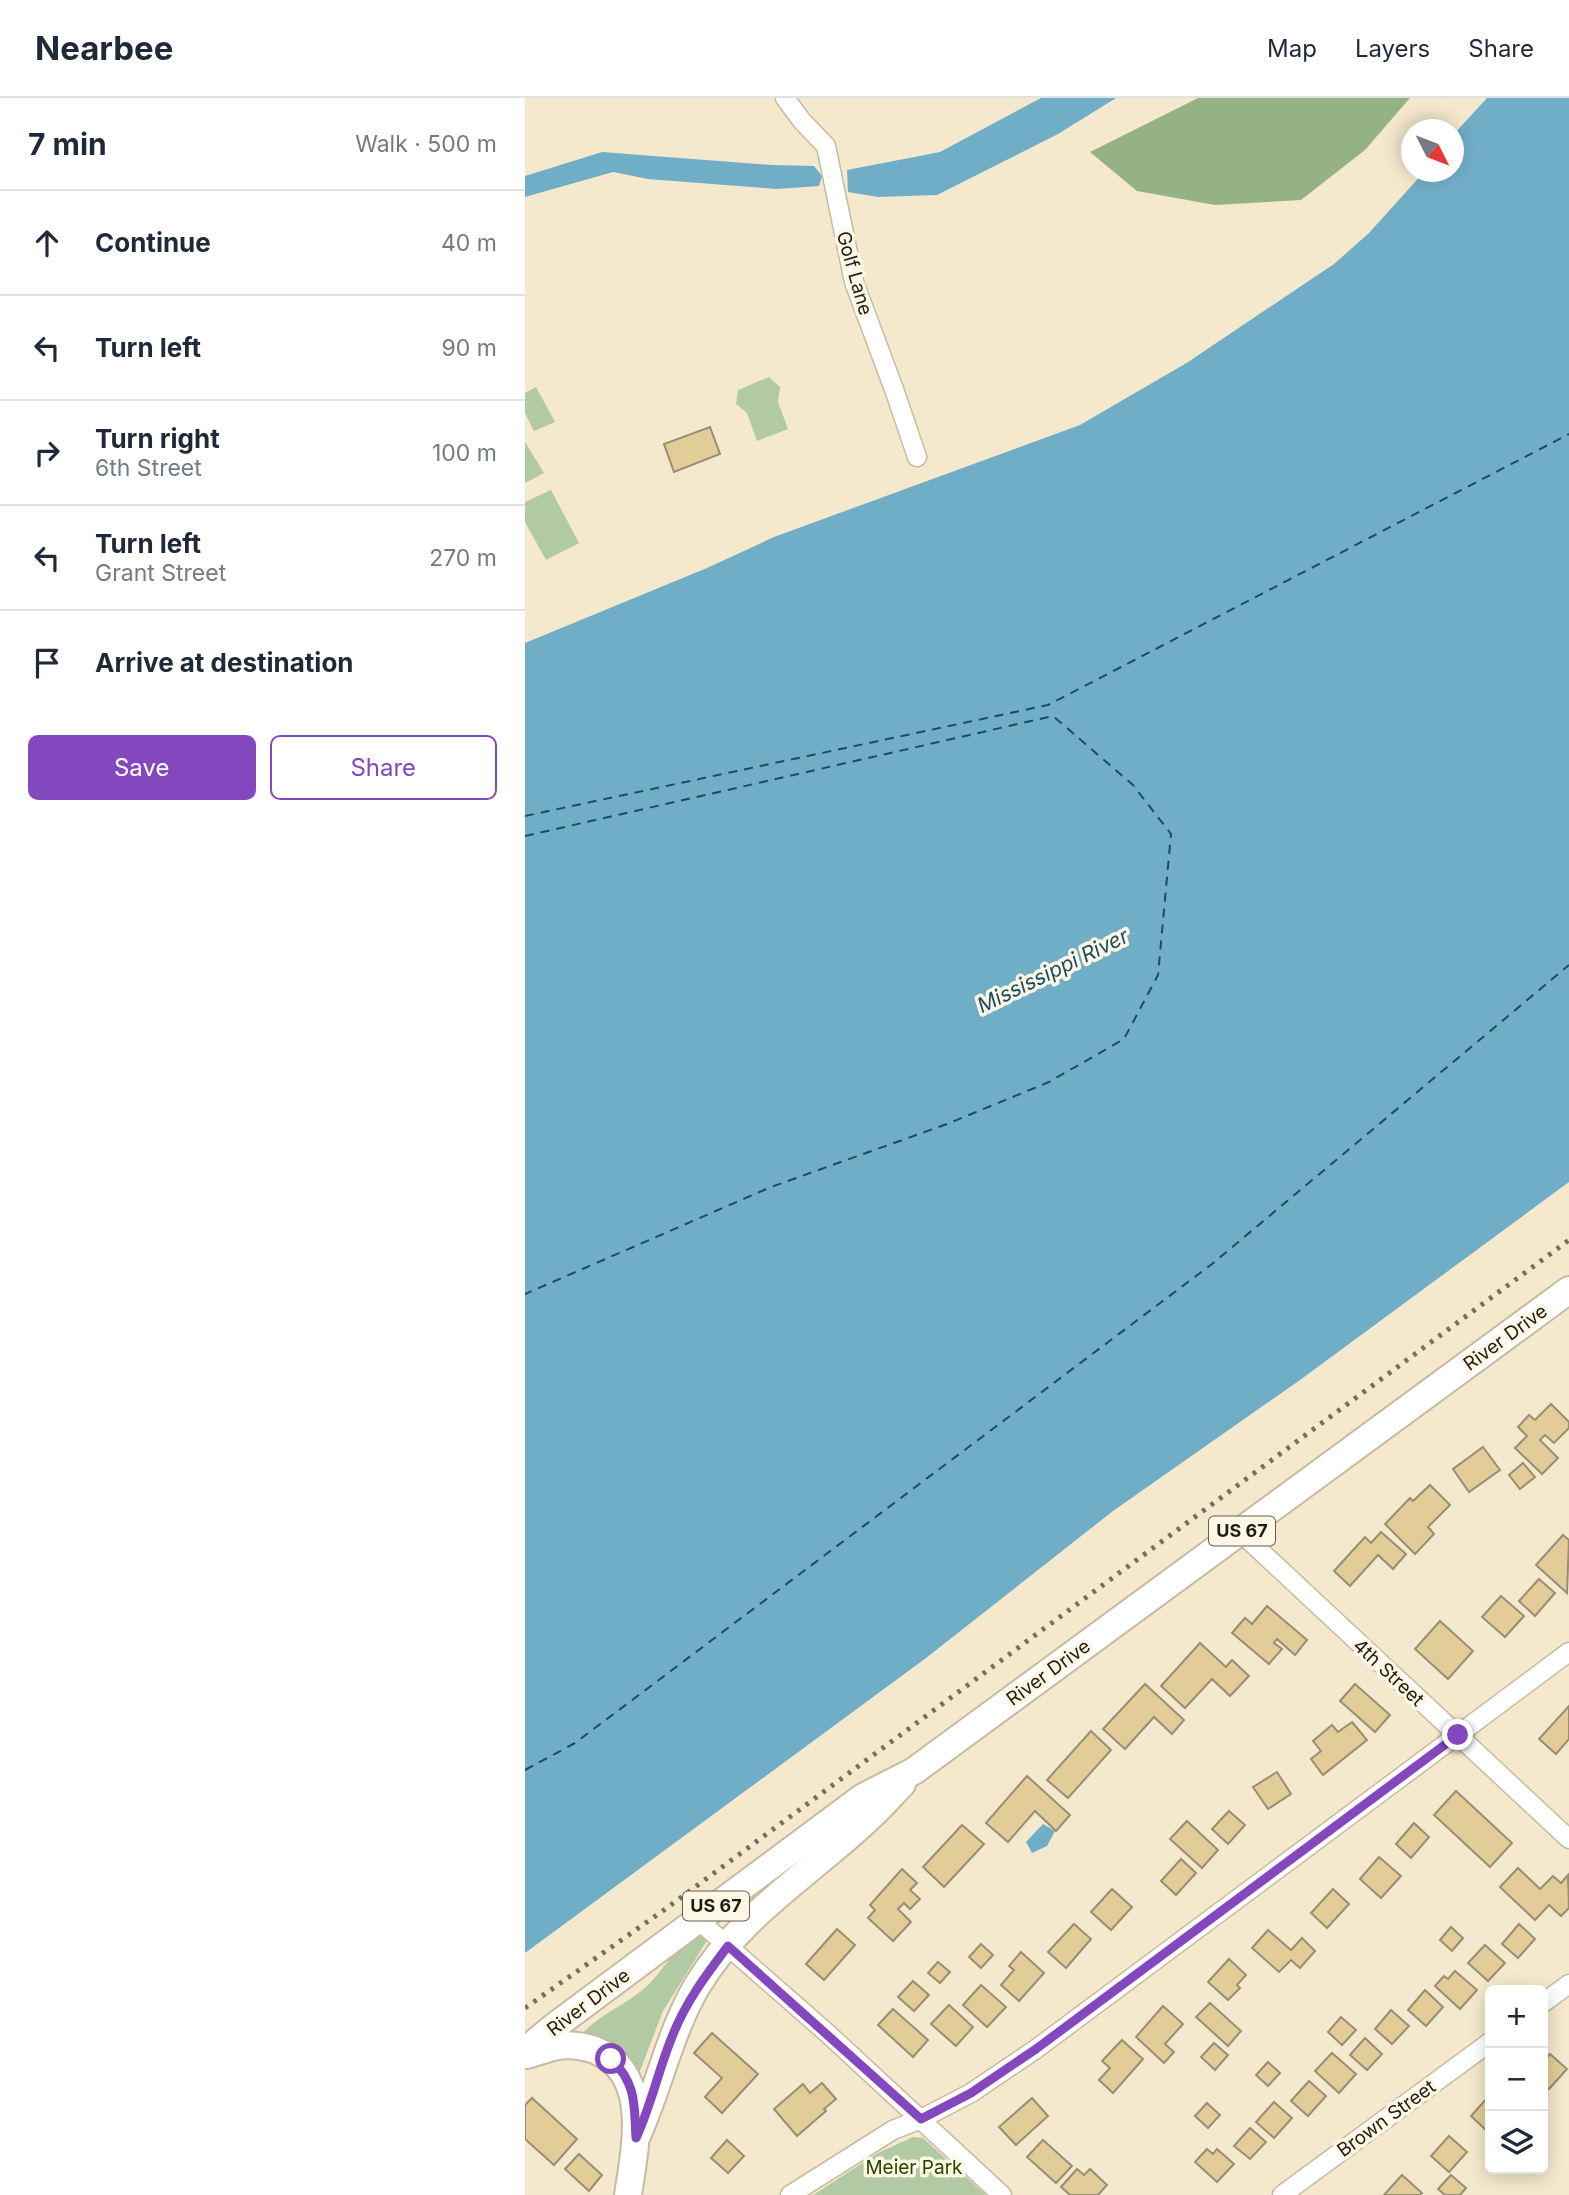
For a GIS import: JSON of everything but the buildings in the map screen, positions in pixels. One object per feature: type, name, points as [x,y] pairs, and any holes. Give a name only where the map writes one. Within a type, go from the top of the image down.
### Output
[{"type":"main road","name":"River Drive","points":[[525,2053],[555,2026],[863,1797],[914,1771],[1569,1290]]},
{"type":"main road","name":"US 67","points":[[628,2195],[636,2138],[649,2110],[672,2036],[698,1984],[752,1920],[872,1815],[914,1771]]},
{"type":"main road","points":[[525,2053],[559,2046],[580,2046],[611,2059],[622,2070],[634,2097],[636,2138]]},
{"type":"street","name":"Golf Lane","points":[[785,98],[826,146],[854,282],[917,457]]},
{"type":"street","name":"4th Street","points":[[1240,1532],[1569,1839]]},
{"type":"street","points":[[790,2195],[893,2130],[971,2093],[1036,2049],[1569,1652]]},
{"type":"street","points":[[698,1920],[1002,2195]]},
{"type":"street","points":[[1548,1999],[1569,1984]]},
{"type":"street","name":"Brown Street","points":[[1282,2195],[1485,2046]]},
{"type":"green space","points":[[1198,98],[1410,98],[1365,150],[1301,200],[1215,205],[1137,191],[1090,152]]},
{"type":"green space","points":[[769,377],[780,387],[778,402],[788,429],[757,441],[747,413],[736,404],[738,390]]},
{"type":"green space","points":[[536,387],[555,422],[534,431],[525,413],[525,393]]},
{"type":"green space","points":[[525,442],[544,473],[525,483]]},
{"type":"green space","points":[[551,490],[579,543],[546,560],[525,522],[525,502]]},
{"type":"green space","points":[[702,1934],[708,1939],[663,2011],[638,2076],[579,2037],[594,2023],[646,1987],[684,1944]]},
{"type":"green space","name":"Meier Park","points":[[913,2137],[923,2138],[986,2195],[813,2195],[878,2153]]},
{"type":"water","points":[[1041,98],[1116,98],[1058,134],[937,195],[878,197],[848,192],[847,170],[940,152]]},
{"type":"water","name":"Mississippi River","points":[[1487,98],[1569,98],[1569,1182],[1300,1380],[1113,1511],[926,1658],[525,1953],[525,641],[780,528],[1081,423],[1188,362],[1366,232],[1411,182],[1464,182],[1464,123]]},
{"type":"water","points":[[602,152],[814,166],[822,176],[819,186],[777,189],[648,179],[613,172],[525,197],[525,176]]},
{"type":"water","points":[[1043,1824],[1055,1831],[1047,1846],[1032,1853],[1026,1842]]},
{"type":"pier","points":[[1407,182],[1415,182],[1369,233],[1334,264],[1188,362],[1080,425],[774,537],[707,568],[525,643],[525,638],[540,634],[779,525],[1079,420],[1187,359],[1364,230]]},
{"type":"ferry route","points":[[525,816],[1048,705],[1569,434]]},
{"type":"ferry route","points":[[525,836],[1053,716],[1133,785],[1171,834],[1158,975],[1124,1039],[1049,1082],[947,1124],[771,1187],[525,1294]]},
{"type":"ferry route","points":[[525,1770],[575,1743],[1212,1264],[1569,965]]},
{"type":"railway","points":[[525,2008],[664,1910],[1569,1240]]},
{"type":"route","points":[[611,2059],[622,2070],[630,2084],[634,2097],[636,2138],[649,2110],[672,2036],[698,1984],[728,1946],[921,2119],[971,2093],[1036,2049],[1458,1735]]}]
